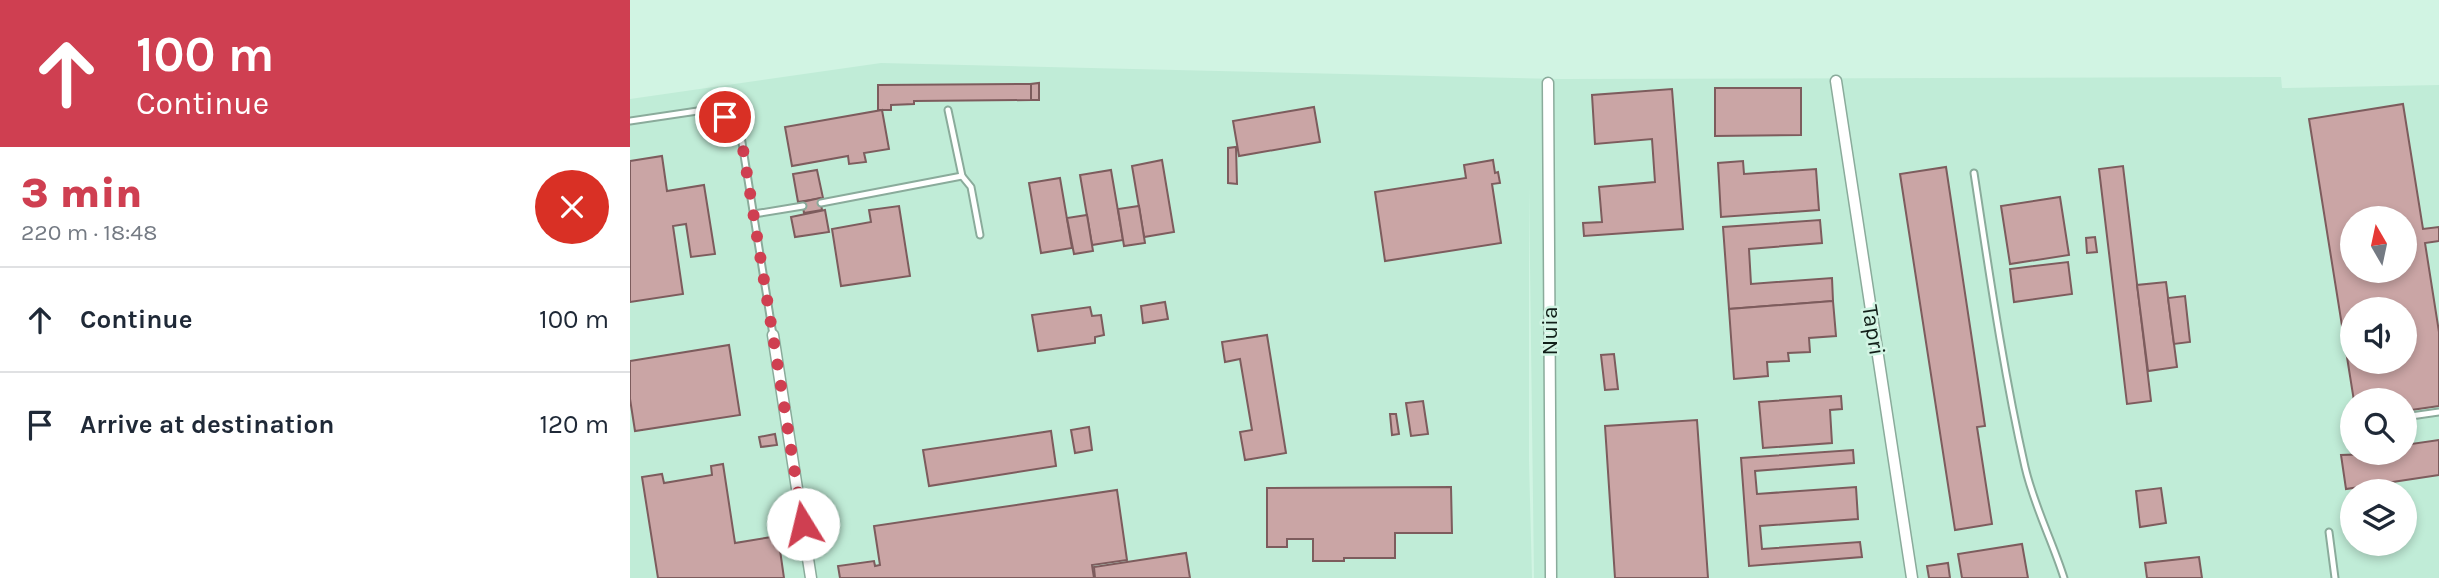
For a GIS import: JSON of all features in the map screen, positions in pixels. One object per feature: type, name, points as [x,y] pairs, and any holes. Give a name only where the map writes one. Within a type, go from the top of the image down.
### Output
[{"type":"street","name":"Tapri","points":[[1836,81],[1912,578]]},
{"type":"street","name":"Nuia","points":[[1548,83],[1551,578]]},
{"type":"street","points":[[773,335],[811,578]]},
{"type":"lane","points":[[630,121],[710,109],[739,124],[773,335]]},
{"type":"lane","points":[[948,110],[962,176],[971,187],[980,235]]},
{"type":"lane","points":[[1974,173],[2025,467],[2063,578]]},
{"type":"lane","points":[[821,203],[962,176]]},
{"type":"lane","points":[[754,214],[803,206]]},
{"type":"lane","points":[[2417,415],[2439,412]]},
{"type":"lane","points":[[2329,532],[2335,578]]},
{"type":"shaded area","points":[[881,63],[1561,79],[2281,77],[2282,88],[2439,85],[2439,578],[1534,578],[1529,187],[1532,578],[630,578],[630,99]]},
{"type":"building","points":[[1039,83],[1039,100],[1031,100],[1031,84]]},
{"type":"building","points":[[1031,84],[1031,100],[914,101],[914,104],[891,105],[891,110],[878,110],[878,85]]},
{"type":"building","points":[[1715,88],[1801,88],[1801,135],[1715,136]]},
{"type":"building","points":[[1672,89],[1683,229],[1584,236],[1583,223],[1602,222],[1599,187],[1655,182],[1652,139],[1595,144],[1592,95]]},
{"type":"building","points":[[2403,104],[2423,229],[2439,227],[2439,241],[2425,243],[2439,332],[2439,406],[2417,409],[2417,388],[2352,388],[2350,374],[2417,374],[2417,297],[2340,297],[2340,313],[2309,119]]},
{"type":"building","points":[[1314,107],[1320,142],[1239,156],[1233,121]]},
{"type":"building","points":[[882,110],[889,149],[864,153],[866,162],[849,164],[848,156],[792,166],[785,127]]},
{"type":"building","points":[[1236,147],[1237,184],[1228,183],[1228,148]]},
{"type":"building","points":[[662,156],[667,191],[704,185],[715,254],[691,257],[686,224],[673,226],[683,294],[630,302],[630,161]]},
{"type":"building","points":[[1162,160],[1174,232],[1144,237],[1132,166]]},
{"type":"building","points":[[1493,160],[1500,183],[1492,184],[1501,243],[1385,261],[1375,192],[1466,178],[1464,165]]},
{"type":"building","points":[[1743,161],[1744,174],[1816,169],[1819,210],[1721,217],[1718,163]]},
{"type":"building","points":[[2123,166],[2151,401],[2127,404],[2099,169]]},
{"type":"building","points":[[1946,167],[1985,426],[1977,427],[1992,524],[1955,530],[1900,174]]},
{"type":"building","points":[[817,170],[823,198],[798,202],[793,174]]},
{"type":"building","points":[[1111,170],[1123,240],[1092,245],[1080,175]]},
{"type":"building","points":[[1060,178],[1072,248],[1041,253],[1029,183]]},
{"type":"building","points":[[2060,197],[2069,255],[2010,264],[2001,206]]},
{"type":"building","points":[[820,198],[822,210],[804,213],[802,202]]},
{"type":"building","points":[[899,206],[910,276],[841,286],[832,229],[871,222],[869,210]]},
{"type":"building","points":[[1139,206],[1145,243],[1124,246],[1118,209]]},
{"type":"building","points":[[825,210],[829,232],[795,237],[791,217]]},
{"type":"building","points":[[1087,215],[1093,251],[1074,254],[1067,218]]},
{"type":"building","points":[[1820,220],[1822,243],[1749,249],[1751,284],[1832,278],[1833,301],[1729,309],[1723,227]]},
{"type":"building","points":[[2095,237],[2097,252],[2087,253],[2086,238]]},
{"type":"building","points":[[2068,262],[2072,294],[2014,302],[2010,269]]},
{"type":"building","points":[[2166,282],[2177,367],[2148,371],[2137,285]]},
{"type":"building","points":[[2185,296],[2190,342],[2174,344],[2168,298]]},
{"type":"building","points":[[1833,301],[1836,336],[1809,338],[1810,352],[1788,353],[1789,361],[1767,362],[1768,376],[1734,379],[1729,309]]},
{"type":"building","points":[[1165,302],[1168,319],[1143,323],[1141,306]]},
{"type":"building","points":[[1090,307],[1092,316],[1101,315],[1104,335],[1095,337],[1095,343],[1038,351],[1032,315]]},
{"type":"building","points":[[1267,335],[1286,453],[1245,460],[1240,432],[1252,430],[1240,359],[1225,362],[1222,342]]},
{"type":"building","points":[[729,345],[740,415],[635,431],[630,399],[630,361]]},
{"type":"building","points":[[1614,354],[1618,389],[1605,390],[1601,355]]},
{"type":"building","points":[[1841,396],[1842,409],[1830,410],[1832,443],[1763,448],[1759,402]]},
{"type":"building","points":[[1423,401],[1428,434],[1411,436],[1406,403]]},
{"type":"building","points":[[1390,414],[1396,414],[1399,434],[1392,435]]},
{"type":"building","points":[[1697,420],[1708,578],[1615,578],[1605,426]]},
{"type":"building","points":[[1089,427],[1092,450],[1075,453],[1071,430]]},
{"type":"building","points":[[1051,431],[1056,466],[929,486],[923,450]]},
{"type":"building","points":[[775,434],[777,445],[761,447],[759,437]]},
{"type":"building","points":[[2439,440],[2439,475],[2412,479],[2345,479],[2342,465],[2417,465],[2417,443]]},
{"type":"building","points":[[1853,450],[1854,463],[1755,471],[1757,494],[1856,487],[1858,519],[1760,526],[1762,549],[1860,542],[1862,557],[1749,566],[1741,458]]},
{"type":"building","points":[[723,464],[735,543],[778,536],[784,578],[658,578],[642,477],[662,474],[664,483],[712,475],[711,466]]},
{"type":"building","points":[[1451,487],[1452,533],[1395,533],[1395,558],[1313,561],[1313,539],[1287,539],[1287,547],[1267,547],[1267,488]]},
{"type":"building","points":[[2161,488],[2166,523],[2140,527],[2136,491]]},
{"type":"building","points":[[1117,490],[1127,560],[1092,565],[1094,578],[840,578],[838,566],[874,561],[875,566],[880,565],[874,526]]},
{"type":"building","points":[[2022,544],[2028,578],[1962,578],[1958,554]]},
{"type":"building","points":[[1186,553],[1190,578],[1095,578],[1094,567]]},
{"type":"building","points":[[2199,557],[2202,578],[2147,578],[2145,563]]},
{"type":"building","points":[[1948,563],[1950,578],[1929,578],[1927,566]]},
{"type":"route","points":[[725,117],[739,124],[803,524]]}]
